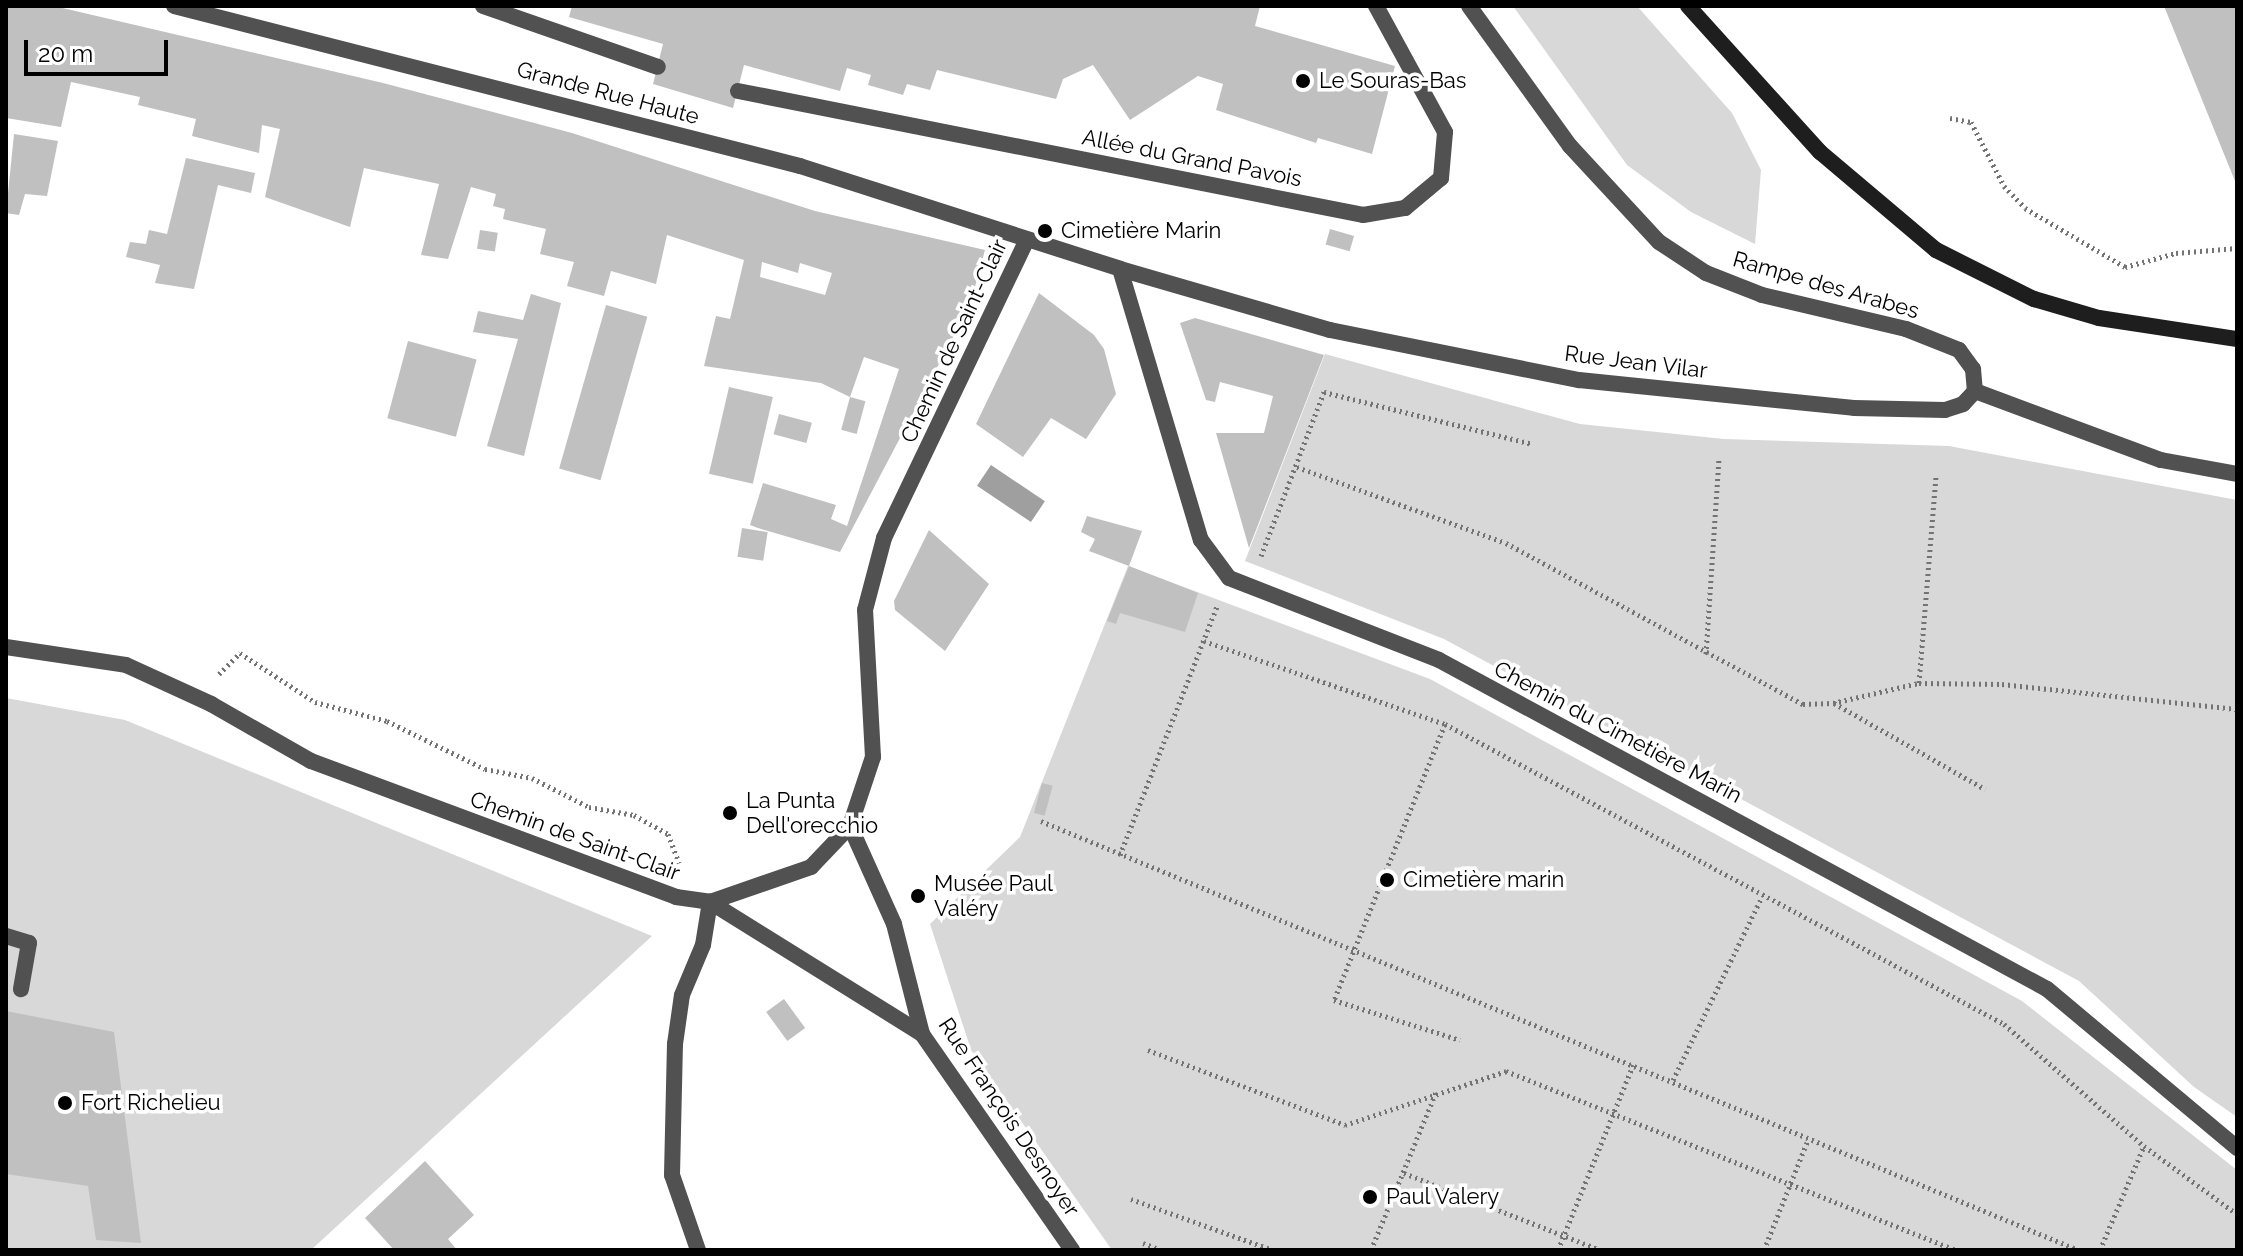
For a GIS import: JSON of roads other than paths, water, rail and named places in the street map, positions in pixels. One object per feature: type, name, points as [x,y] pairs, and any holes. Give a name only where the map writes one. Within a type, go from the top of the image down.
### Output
[{"type":"main road","points":[[1688,6],[1820,152],[1936,250],[2021,293],[2073,310],[2165,331],[2237,339]]},
{"type":"street","name":"Grande Rue Haute","points":[[174,6],[800,166],[1027,239]]},
{"type":"street","points":[[483,6],[658,67]]},
{"type":"street","name":"Allée du Grand Pavois","points":[[738,91],[1363,215],[1405,208],[1441,178],[1445,132],[1376,6]]},
{"type":"street","name":"Rampe des Arabes","points":[[1469,6],[1570,146],[1659,242],[1706,273],[1762,295],[1906,329],[1946,344],[1973,369],[1975,391]]},
{"type":"street","name":"Rue Jean Vilar","points":[[1027,239],[1330,330],[1579,380],[1912,412],[1945,410],[1963,404],[1975,391]]},
{"type":"street","name":"Chemin de Saint-Clair","points":[[6,647],[126,665],[196,697],[311,761],[676,897],[710,902],[811,867],[850,826],[873,757],[865,610],[876,564],[1027,239]]},
{"type":"street","name":"Chemin du Cimetière Marin","points":[[1120,269],[1201,540],[1229,578],[1439,660],[2047,989],[2237,1148]]},
{"type":"street","points":[[1975,391],[2161,460],[2237,474]]},
{"type":"street","name":"Rue François Desnoyer","points":[[850,826],[894,924],[922,1034],[1072,1250]]},
{"type":"street","points":[[698,1250],[672,1175],[675,1044],[682,995],[703,945],[710,902],[922,1034]]},
{"type":"street","points":[[6,936],[29,943],[21,989]]},
{"type":"place","name":"Le Souras-Bas","points":[[1303,81]]},
{"type":"place","name":"Cimetière Marin","points":[[1045,231]]},
{"type":"place","name":"La Punta Dell'orecchio","points":[[730,813]]},
{"type":"place","name":"Cimetière marin","points":[[1387,880]]},
{"type":"place","name":"Musée Paul Valéry","points":[[918,896]]},
{"type":"place","name":"Fort Richelieu","points":[[65,1103]]},
{"type":"place","name":"Paul Valery","points":[[1370,1197]]}]
